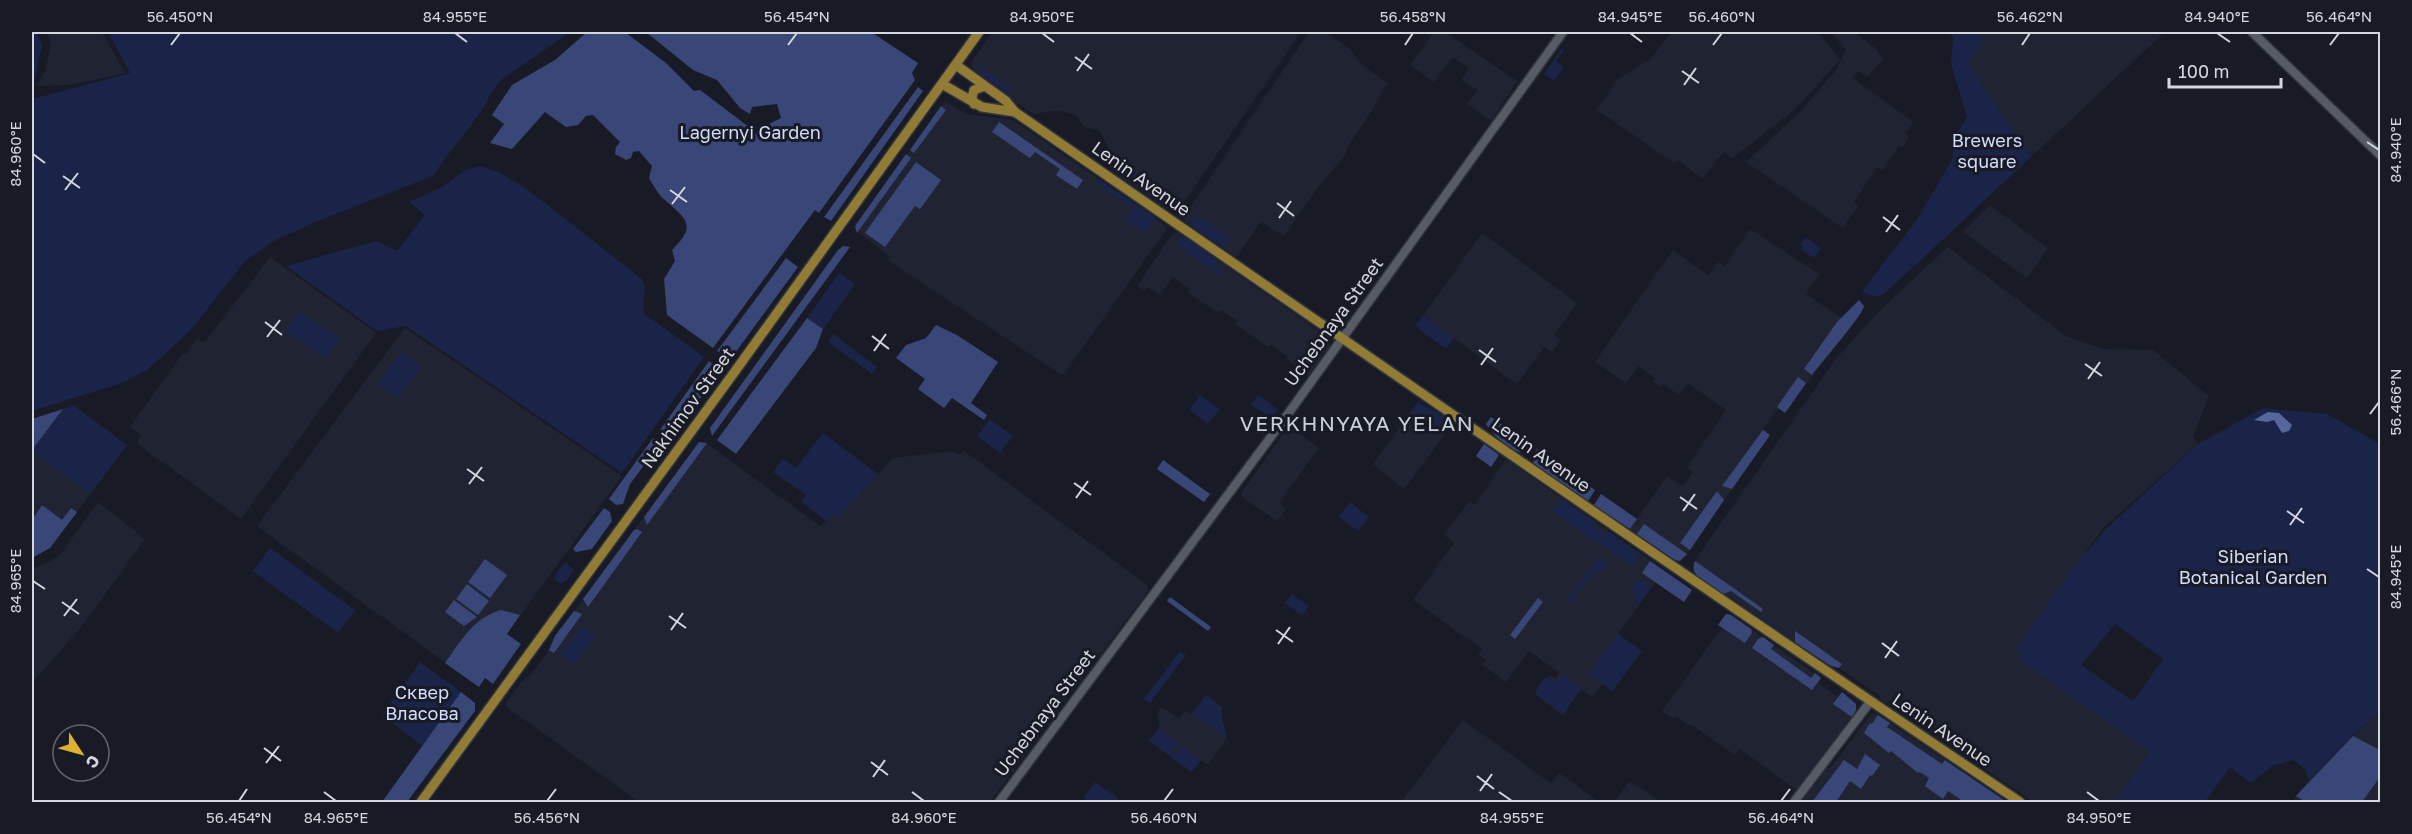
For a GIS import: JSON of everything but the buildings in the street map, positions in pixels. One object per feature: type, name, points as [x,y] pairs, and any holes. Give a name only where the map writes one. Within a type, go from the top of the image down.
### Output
[{"type":"main road","name":"Nakhimov Street","points":[[421,802],[979,32]]},
{"type":"main road","name":"Uchebnaya Street","points":[[999,802],[1343,339],[1563,32]]},
{"type":"main road","points":[[2252,32],[2380,155]]},
{"type":"main road","name":"Lenin Avenue","points":[[956,65],[1006,101],[1015,112],[1870,702],[2020,802]]},
{"type":"main road","name":"Lenin Avenue","points":[[942,84],[974,104],[993,110],[1015,112]]},
{"type":"main road","points":[[974,104],[972,97],[974,90],[985,86]]},
{"type":"main road","points":[[1794,802],[1870,702]]},
{"type":"shaded area","points":[[47,32],[102,32],[125,73],[70,85],[36,86],[45,72],[51,44]]},
{"type":"shaded area","points":[[992,32],[1301,32],[1178,211],[1174,213],[1115,173],[1106,143],[1099,130],[1084,127],[1076,115],[1065,112],[1033,114],[976,75],[972,67],[973,60]]},
{"type":"shaded area","points":[[1309,32],[1325,32],[1350,49],[1361,63],[1387,83],[1370,114],[1348,145],[1345,155],[1318,187],[1284,236],[1261,222],[1236,257],[1183,218]]},
{"type":"shaded area","points":[[1434,32],[1445,32],[1517,81],[1491,121],[1464,102],[1468,103],[1478,90],[1461,80],[1469,68],[1453,57],[1434,82],[1410,65]]},
{"type":"shaded area","points":[[1672,32],[1818,32],[1840,60],[1793,111],[1731,159],[1725,152],[1716,160],[1703,179],[1677,160],[1674,163],[1597,110],[1617,80],[1650,59]]},
{"type":"shaded area","points":[[1831,32],[1854,32],[1875,48],[1883,59],[1867,77],[1858,71],[1853,78],[1913,122],[1905,134],[1909,137],[1902,148],[1899,146],[1883,170],[1877,167],[1854,202],[1859,205],[1843,228],[1746,162],[1800,112],[1836,70],[1846,50]]},
{"type":"shaded area","points":[[1977,32],[2165,32],[2031,157],[1969,65],[1982,40]]},
{"type":"shaded area","points":[[945,101],[966,114],[1013,120],[1165,225],[1166,230],[1064,374],[1060,374],[889,261],[888,255],[854,229]]},
{"type":"shaded area","points":[[1990,205],[2048,248],[2027,278],[1963,232]]},
{"type":"shaded area","points":[[1750,229],[1819,274],[1806,294],[1851,324],[1785,413],[1778,408],[1763,429],[1770,435],[1687,554],[1683,559],[1677,561],[1630,529],[1667,476],[1683,486],[1693,472],[1687,467],[1726,410],[1688,383],[1679,395],[1663,384],[1661,387],[1653,381],[1655,378],[1639,366],[1626,383],[1595,362],[1673,250],[1708,275],[1718,262],[1725,266]]},
{"type":"shaded area","points":[[1178,232],[1330,339],[1330,346],[1308,376],[1293,366],[1294,364],[1286,358],[1287,356],[1270,344],[1268,347],[1221,310],[1218,313],[1188,292],[1190,289],[1173,277],[1159,295],[1147,287],[1144,290],[1137,286],[1172,234]]},
{"type":"shaded area","points":[[1482,233],[1577,303],[1554,335],[1560,340],[1552,352],[1544,347],[1517,384],[1423,316]]},
{"type":"shaded area","points":[[1948,247],[2066,336],[2103,349],[2153,350],[2209,396],[2193,437],[2198,444],[2103,528],[2016,649],[2022,654],[2018,659],[2150,752],[2115,802],[2034,802],[1880,699],[1880,696],[1839,668],[1831,666],[1693,572],[1693,565],[1700,553],[1835,360],[1878,312]]},
{"type":"shaded area","points":[[270,257],[376,333],[241,519],[139,445],[137,441],[141,435],[130,427],[183,353],[186,355],[197,339],[204,343]]},
{"type":"shaded area","points":[[405,328],[622,476],[472,682],[257,526]]},
{"type":"shaded area","points":[[1418,402],[1453,423],[1404,489],[1373,464]]},
{"type":"shaded area","points":[[73,405],[127,445],[50,548],[32,558],[32,429]]},
{"type":"shaded area","points":[[2268,412],[2279,413],[2292,425],[2289,431],[2282,433],[2274,420],[2267,422],[2254,420]]},
{"type":"shaded area","points":[[1289,426],[1319,448],[1279,503],[1286,509],[1277,521],[1243,498],[1241,493]]},
{"type":"shaded area","points":[[699,442],[706,443],[820,526],[829,521],[834,514],[839,517],[893,458],[953,451],[960,455],[964,451],[1143,582],[1148,591],[1053,717],[1048,720],[1037,739],[990,802],[639,802],[507,707],[506,703],[520,683],[532,673],[556,636]]},
{"type":"shaded area","points":[[1506,459],[1664,570],[1618,634],[1642,651],[1612,691],[1602,684],[1592,697],[1581,689],[1563,715],[1536,695],[1544,679],[1550,676],[1556,678],[1559,673],[1529,651],[1506,682],[1483,665],[1486,660],[1478,654],[1482,649],[1413,600],[1454,543],[1444,535],[1469,501],[1475,505]]},
{"type":"shaded area","points":[[98,502],[145,539],[82,626],[32,683],[32,569],[61,554]]},
{"type":"shaded area","points":[[1731,615],[1821,678],[1818,683],[1838,697],[1842,692],[1856,704],[1854,713],[1797,791],[1740,749],[1735,755],[1690,724],[1688,725],[1676,716],[1674,719],[1662,711]]},
{"type":"shaded area","points":[[1206,695],[1222,707],[1222,720],[1227,738],[1208,765],[1201,760],[1192,772],[1149,741],[1160,726],[1157,714],[1161,707],[1179,719],[1185,711],[1191,715]]},
{"type":"shaded area","points":[[2380,712],[2380,802],[2291,802],[2309,780]]},
{"type":"shaded area","points":[[1875,713],[2007,802],[1801,802],[1870,715]]},
{"type":"shaded area","points":[[1463,720],[1551,783],[1559,773],[1599,802],[1401,802]]},
{"type":"shaded area","points":[[1630,781],[1661,802],[1614,802]]},
{"type":"green space","points":[[32,32],[37,32],[42,46],[32,94]]},
{"type":"green space","points":[[108,32],[570,32],[501,80],[477,117],[433,176],[313,223],[272,242],[245,261],[190,331],[147,370],[122,383],[32,411],[32,99],[130,73]]},
{"type":"green space","name":"Lagernyi Garden","points":[[587,32],[626,33],[666,63],[694,91],[700,90],[753,130],[761,140],[771,142],[775,134],[767,125],[781,118],[777,104],[752,107],[750,114],[740,108],[717,80],[693,70],[646,32],[871,32],[918,63],[912,73],[915,80],[819,213],[815,210],[713,348],[667,315],[664,279],[675,261],[672,250],[685,234],[686,223],[684,218],[656,190],[649,178],[652,166],[639,151],[633,152],[631,158],[626,160],[615,154],[620,142],[593,115],[586,116],[578,125],[566,127],[545,112],[512,149],[490,143],[504,124],[492,115],[512,85],[555,60]]},
{"type":"green space","name":"Brewers square","points":[[1947,32],[1977,32],[1982,40],[1969,65],[2031,157],[1887,291],[1880,296],[1873,296],[1862,291],[1916,221],[1952,160],[1956,135],[1967,117],[1951,64],[1953,37]]},
{"type":"green space","points":[[1562,48],[1564,50],[1556,61],[1564,67],[1554,81],[1544,74]]},
{"type":"green space","points":[[976,64],[1012,89],[1008,94],[979,73]]},
{"type":"green space","points":[[918,87],[923,91],[831,221],[824,217]]},
{"type":"green space","points":[[941,106],[946,110],[914,153],[910,150]]},
{"type":"green space","points":[[999,122],[1083,180],[1077,189],[1056,175],[1060,169],[1035,152],[1030,158],[992,132]]},
{"type":"green space","points":[[906,154],[911,158],[857,233],[855,226]]},
{"type":"green space","points":[[916,162],[941,180],[920,209],[915,206],[885,247],[865,233]]},
{"type":"green space","points":[[1120,162],[1171,197],[1164,207],[1150,197],[1153,193],[1116,167]]},
{"type":"green space","points":[[480,166],[498,172],[527,189],[642,279],[645,289],[643,304],[645,314],[704,357],[622,473],[406,326],[377,331],[286,266],[376,241],[397,251],[425,215],[409,202],[442,187],[465,170]]},
{"type":"green space","points":[[1098,179],[1133,202],[1130,207],[1095,183]]},
{"type":"green space","points":[[1136,204],[1156,218],[1145,233],[1125,220]]},
{"type":"green space","points":[[1197,215],[1231,239],[1226,246],[1221,246],[1190,225]]},
{"type":"green space","points":[[1183,236],[1214,257],[1216,260],[1214,265],[1224,272],[1221,276],[1177,245]]},
{"type":"green space","points":[[1806,237],[1821,248],[1814,258],[1801,250],[1803,247],[1800,245]]},
{"type":"green space","points":[[843,246],[850,247],[712,436],[710,428]]},
{"type":"green space","points":[[786,258],[798,267],[735,353],[728,356],[717,351]]},
{"type":"green space","points":[[839,273],[855,284],[823,329],[807,318]]},
{"type":"green space","points":[[1859,300],[1864,306],[1862,311],[1812,375],[1804,369],[1837,322]]},
{"type":"green space","points":[[300,311],[340,339],[326,359],[286,331]]},
{"type":"green space","points":[[1423,316],[1454,338],[1446,349],[1415,326]]},
{"type":"green space","points":[[807,318],[823,329],[816,348],[736,454],[717,440]]},
{"type":"green space","points":[[936,325],[957,335],[998,362],[971,403],[987,415],[984,420],[952,398],[944,408],[918,389],[925,379],[896,358],[906,345],[926,338]]},
{"type":"green space","points":[[833,334],[877,367],[872,374],[828,342]]},
{"type":"green space","points":[[401,352],[421,367],[398,398],[378,384]]},
{"type":"green space","points":[[709,361],[718,368],[717,375],[674,435],[667,435],[660,430]]},
{"type":"green space","points":[[1798,377],[1806,383],[1785,413],[1777,407]]},
{"type":"green space","points":[[1200,395],[1220,409],[1208,424],[1189,410]]},
{"type":"green space","points":[[1258,395],[1278,409],[1272,418],[1251,405]]},
{"type":"green space","points":[[1418,402],[1447,418],[1438,430],[1411,411]]},
{"type":"green space","points":[[73,405],[127,445],[90,494],[32,451],[63,409]]},
{"type":"green space","name":"Siberian Botanical Garden","points":[[2263,408],[2327,414],[2380,444],[2380,712],[2352,736],[2309,780],[2305,769],[2293,760],[2272,766],[2251,783],[2230,767],[2205,802],[2115,802],[2150,752],[2018,659],[2022,654],[2016,649],[2073,568],[2106,529],[2198,444]],"holes":[[[2115,624],[2163,659],[2133,701],[2081,665]]]},
{"type":"green space","points":[[63,409],[32,450],[32,419]]},
{"type":"green space","points":[[1491,417],[1530,444],[1525,452],[1514,450],[1493,433],[1486,424]]},
{"type":"green space","points":[[990,419],[1013,436],[1000,453],[977,436]]},
{"type":"green space","points":[[1763,430],[1770,435],[1732,489],[1722,486]]},
{"type":"green space","points":[[823,433],[878,474],[839,517],[834,514],[828,522],[801,502],[806,495],[773,472],[783,459],[796,468]]},
{"type":"green space","points":[[653,438],[663,445],[664,449],[645,464],[630,484],[623,504],[616,505],[609,499]]},
{"type":"green space","points":[[699,442],[707,443],[647,525],[644,517]]},
{"type":"green space","points":[[1484,444],[1499,455],[1491,467],[1476,456]]},
{"type":"green space","points":[[1537,449],[1595,490],[1588,501],[1534,464],[1532,456]]},
{"type":"green space","points":[[1163,460],[1210,494],[1204,502],[1157,469]]},
{"type":"green space","points":[[1717,491],[1724,500],[1690,550],[1680,543]]},
{"type":"green space","points":[[1601,494],[1637,519],[1630,529],[1594,505]]},
{"type":"green space","points":[[1561,498],[1594,522],[1592,525],[1609,536],[1611,534],[1640,554],[1632,566],[1552,511]]},
{"type":"green space","points":[[1350,502],[1369,517],[1358,531],[1339,517]]},
{"type":"green space","points":[[42,505],[62,520],[71,508],[77,512],[50,548],[32,558],[32,520]]},
{"type":"green space","points":[[604,508],[610,512],[612,521],[592,549],[576,552],[573,549]]},
{"type":"green space","points":[[1644,524],[1687,554],[1680,561],[1675,560],[1637,534]]},
{"type":"green space","points":[[637,529],[642,532],[588,607],[583,599]]},
{"type":"green space","points":[[270,548],[355,610],[338,633],[253,571]]},
{"type":"green space","points":[[1599,557],[1608,563],[1600,574],[1595,571],[1570,604],[1566,601]]},
{"type":"green space","points":[[485,559],[507,575],[490,598],[468,582]]},
{"type":"green space","points":[[1650,561],[1692,590],[1684,602],[1642,573]]},
{"type":"green space","points":[[1695,561],[1763,609],[1761,612],[1731,591],[1723,594],[1702,580],[1695,572]]},
{"type":"green space","points":[[565,562],[574,570],[561,584],[555,576]]},
{"type":"green space","points":[[1638,578],[1651,588],[1637,607],[1632,589]]},
{"type":"green space","points":[[467,584],[489,601],[478,615],[456,599]]},
{"type":"green space","points":[[1292,594],[1309,606],[1302,616],[1285,603]]},
{"type":"green space","points":[[1170,597],[1211,627],[1208,631],[1167,601]]},
{"type":"green space","points":[[1538,598],[1543,602],[1515,639],[1510,635]]},
{"type":"green space","points":[[454,600],[477,617],[464,626],[445,612]]},
{"type":"green space","points":[[501,610],[520,615],[507,634],[521,644],[493,684],[485,678],[479,687],[445,663],[475,624]]},
{"type":"green space","points":[[574,611],[582,614],[554,653],[549,650],[555,636]]},
{"type":"green space","points":[[1726,614],[1751,629],[1752,633],[1745,643],[1718,625]]},
{"type":"green space","points":[[582,626],[595,636],[574,664],[561,654]]},
{"type":"green space","points":[[1795,631],[1842,664],[1839,668],[1831,666],[1795,642]]},
{"type":"green space","points":[[1618,634],[1642,651],[1612,691],[1589,674]]},
{"type":"green space","points":[[1763,637],[1774,645],[1771,649],[1811,678],[1815,673],[1821,678],[1812,690],[1752,648],[1758,639]]},
{"type":"green space","points":[[1180,651],[1186,655],[1150,703],[1144,699]]},
{"type":"green space","name":"Сквер Власова","points":[[420,662],[461,692],[423,746],[382,715]]},
{"type":"green space","points":[[1562,675],[1581,689],[1563,715],[1536,695],[1540,683],[1547,677],[1556,683]]},
{"type":"green space","points":[[461,692],[475,703],[475,711],[407,802],[382,802]]},
{"type":"green space","points":[[1842,692],[1856,704],[1852,717],[1833,704]]},
{"type":"green space","points":[[1206,695],[1222,707],[1222,720],[1227,738],[1193,713]]},
{"type":"green space","points":[[1878,715],[1890,723],[1887,727],[1942,764],[1945,760],[2007,802],[1964,802],[1948,791],[1943,799],[1925,786],[1929,778],[1918,773],[1891,751],[1889,753],[1864,733]]},
{"type":"green space","points":[[1159,728],[1179,744],[1170,756],[1149,741]]},
{"type":"green space","points":[[2353,736],[2380,750],[2380,777],[2362,802],[2306,802],[2296,796]]},
{"type":"green space","points":[[1182,746],[1201,760],[1192,772],[1172,758]]},
{"type":"green space","points":[[1865,754],[1880,765],[1861,789],[1850,781],[1836,802],[1812,802],[1844,760],[1857,769]]},
{"type":"green space","points":[[1095,782],[1118,798],[1115,802],[1089,802],[1083,798]]},
{"type":"district","name":"VERKHNYAYA YELAN","points":[[1357,424]]}]
